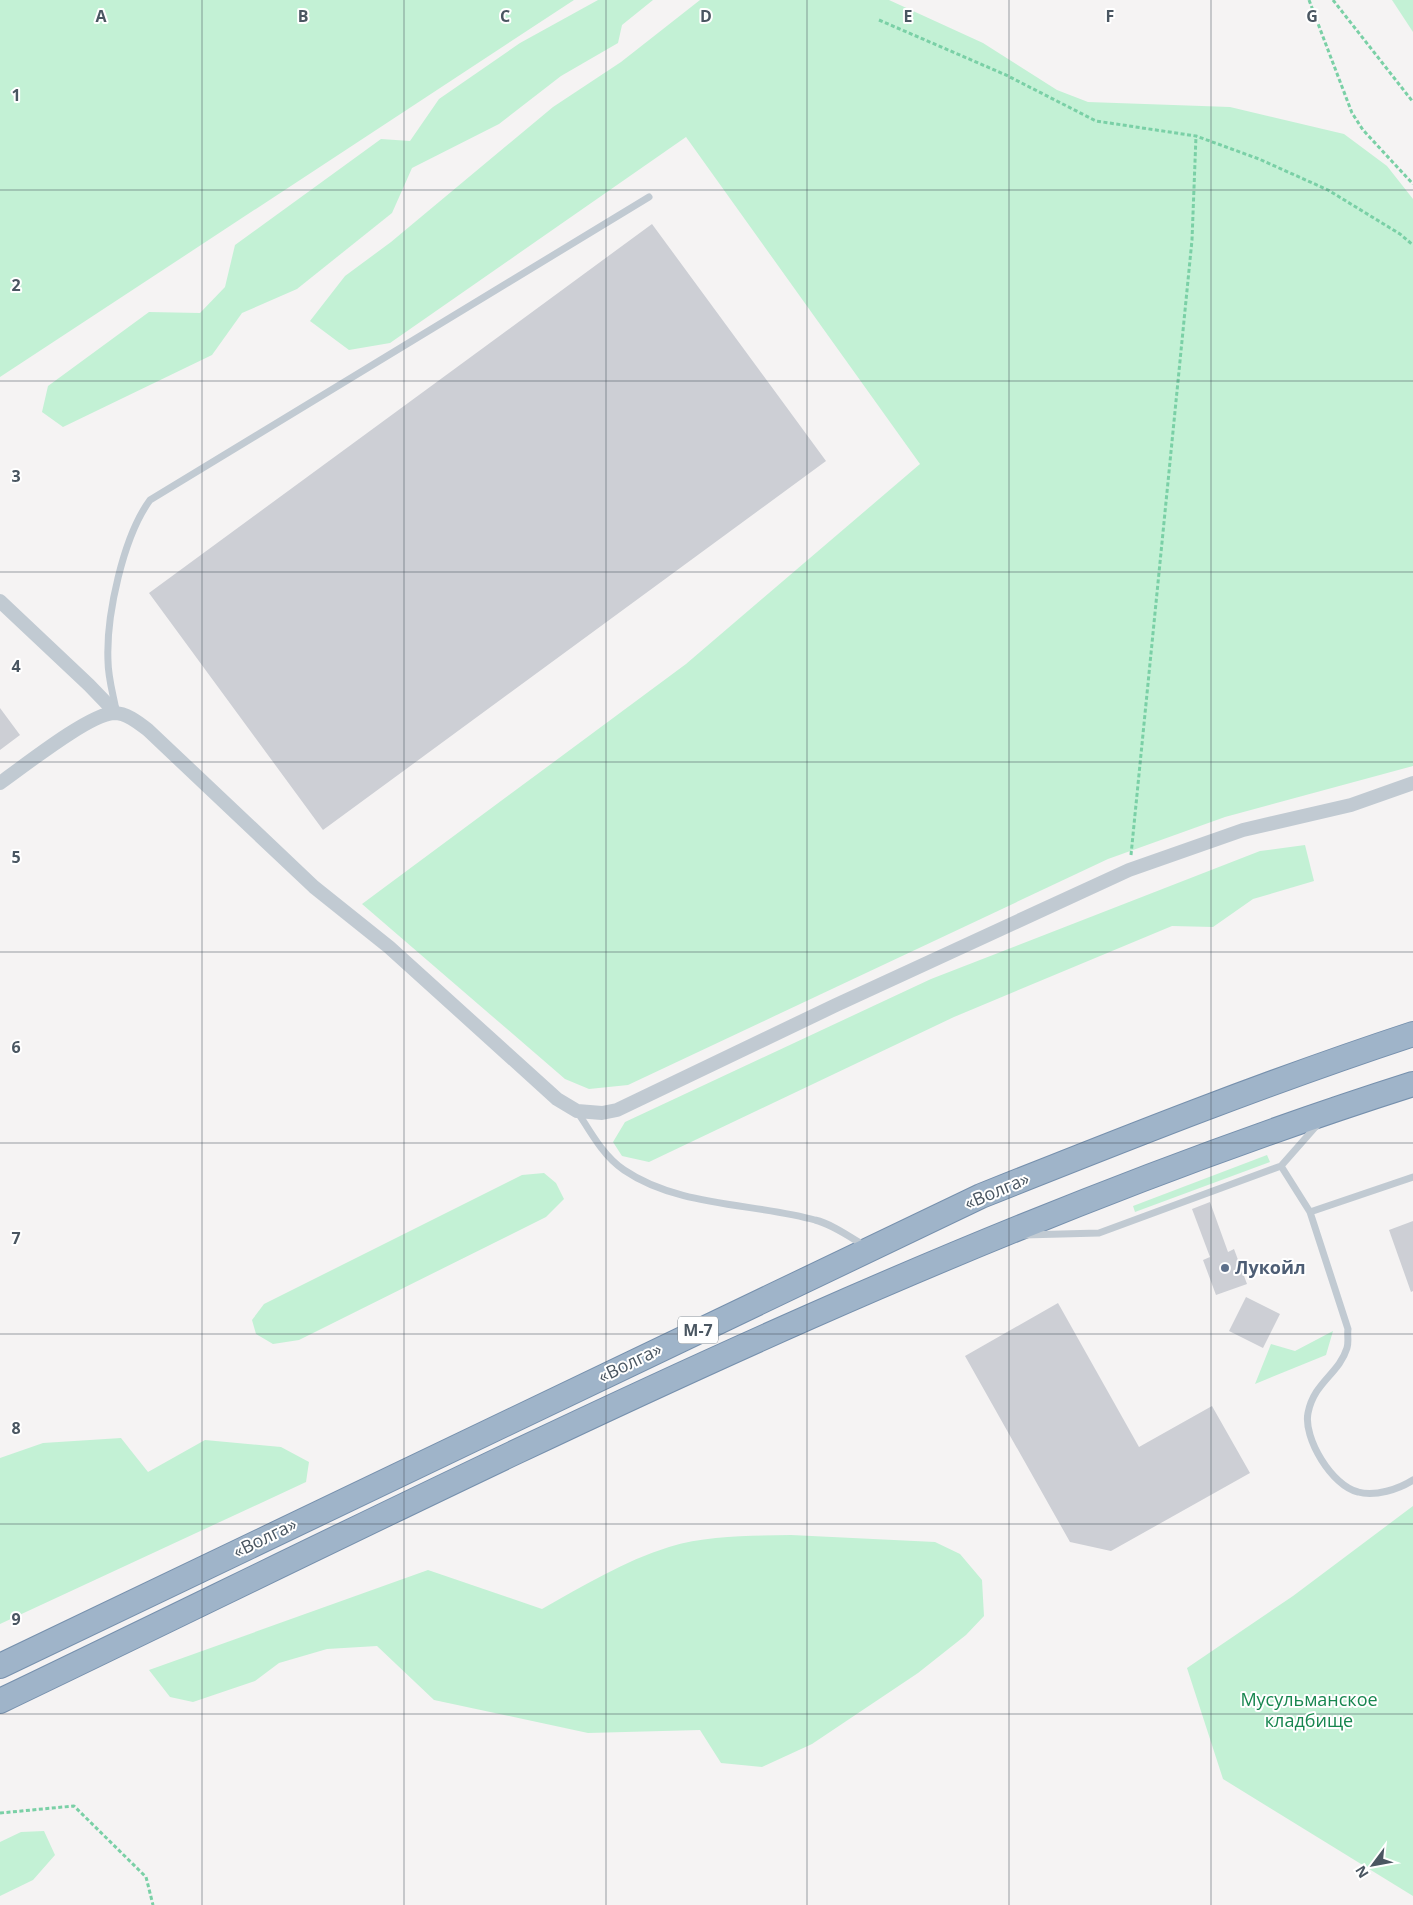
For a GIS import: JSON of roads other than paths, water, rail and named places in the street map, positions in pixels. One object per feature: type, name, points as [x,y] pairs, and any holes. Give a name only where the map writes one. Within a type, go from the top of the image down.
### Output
[{"type":"highway","name":"«Волга»","points":[[0,1666],[981,1196],[1315,1066],[1413,1034]]},
{"type":"highway","name":"«Волга»","points":[[0,1701],[629,1399],[999,1236],[1330,1110],[1413,1084]]},
{"type":"street","points":[[0,601],[116,713],[133,719],[148,730],[314,887],[389,947],[557,1099],[577,1111],[602,1113],[640,1101],[836,1005],[1129,870],[1243,830],[1350,805],[1413,783]]},
{"type":"street","points":[[0,783],[54,745],[92,722],[116,713]]},
{"type":"lane","points":[[116,713],[108,662],[108,637],[113,603],[129,542],[140,514],[150,500],[648,197]]},
{"type":"lane","points":[[999,1236],[1099,1233],[1281,1166],[1330,1110]]},
{"type":"lane","points":[[577,1111],[600,1147],[623,1170],[644,1181],[686,1196],[816,1220],[870,1248]]},
{"type":"lane","points":[[1281,1166],[1310,1212],[1348,1329],[1347,1347],[1338,1365],[1312,1395],[1307,1415],[1312,1441],[1330,1474],[1357,1492],[1384,1492],[1413,1480]]},
{"type":"lane","points":[[1310,1212],[1413,1176]]},
{"type":"place","name":"Лукойл","points":[[1225,1268]]},
{"type":"park label","name":"Мусульманское кладбище","points":[[1309,1710]]}]
